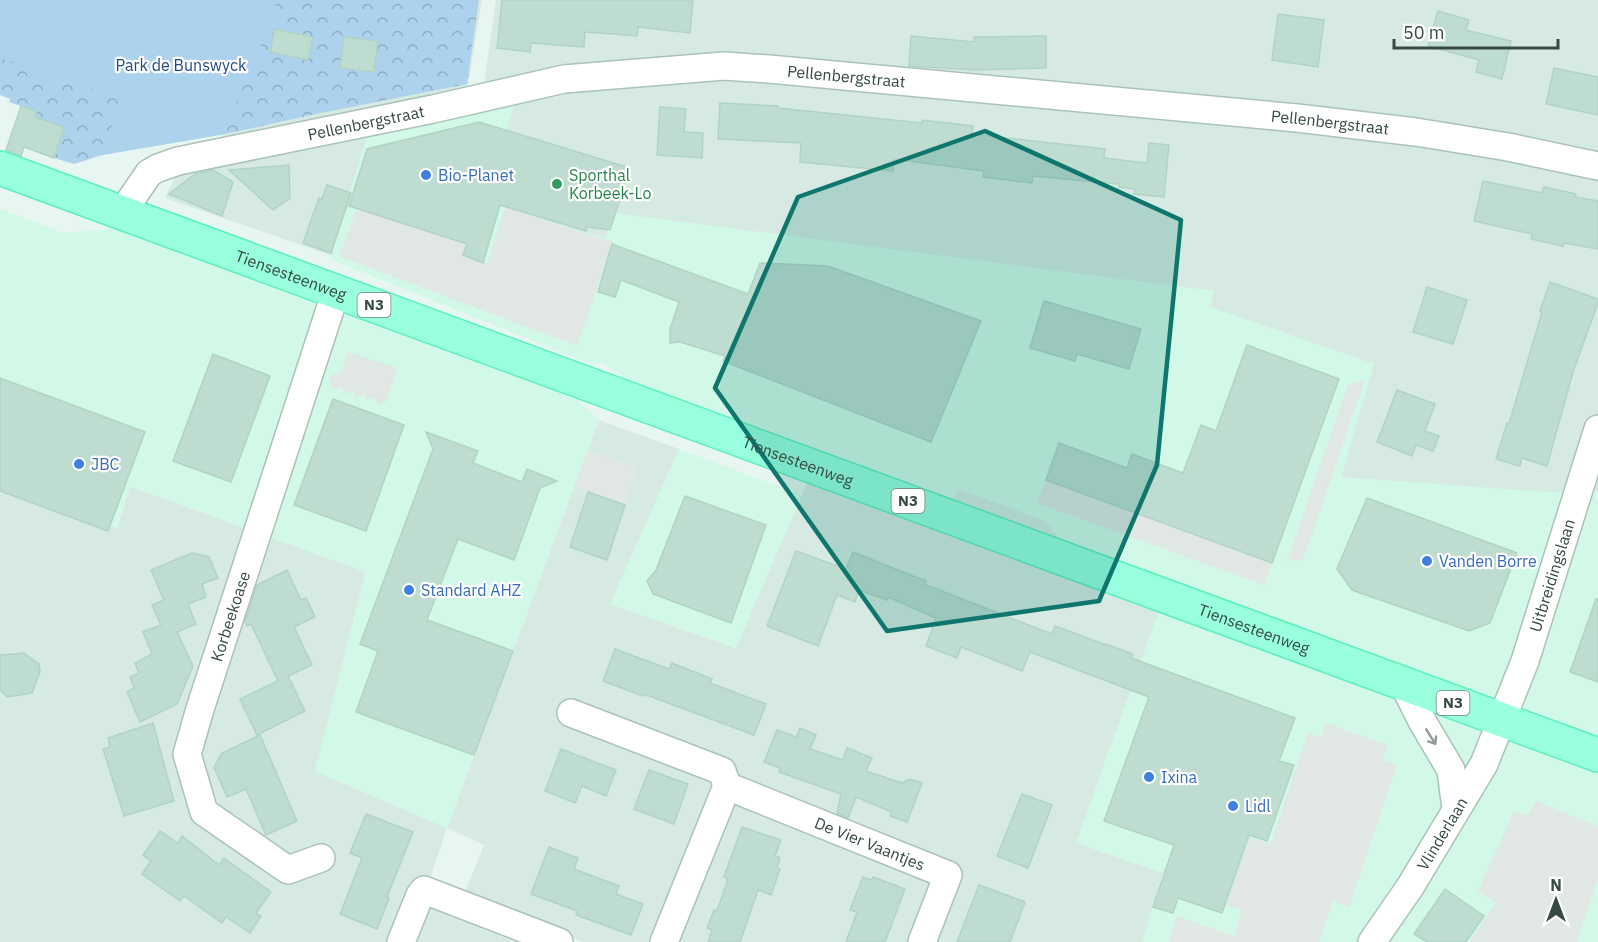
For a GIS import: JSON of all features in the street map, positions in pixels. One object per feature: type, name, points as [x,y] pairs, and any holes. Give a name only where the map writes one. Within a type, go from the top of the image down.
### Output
[{"type":"main road","name":"Tiensesteenweg","points":[[0,168],[1598,755]]},
{"type":"street","name":"Pellenbergstraat","points":[[121,214],[150,173],[178,161],[433,109],[564,79],[724,66],[1215,111],[1416,132],[1508,147],[1598,166]]},
{"type":"street","name":"Korbeekoase","points":[[321,858],[288,870],[204,812],[187,754],[203,698],[336,291]]},
{"type":"street","name":"Uitbreidingslaan","points":[[1502,721],[1540,617],[1598,429]]},
{"type":"street","points":[[1404,685],[1451,770],[1456,809]]},
{"type":"street","name":"De Vier Vaantjes","points":[[571,713],[722,771],[728,786],[948,875],[922,942]]},
{"type":"street","name":"Vlinderlaan","points":[[1372,942],[1410,887],[1484,764],[1502,721]]},
{"type":"street","points":[[664,942],[728,786]]},
{"type":"street","points":[[401,942],[424,890],[559,942]]},
{"type":"highlighted area","points":[[985,131],[1181,220],[1157,465],[1099,601],[887,631],[715,388],[798,197]]},
{"type":"shaded area","points":[[340,0],[482,0],[466,98],[483,91],[496,0],[1598,0],[1598,942],[582,942],[465,892],[484,845],[447,828],[599,420],[679,449],[611,604],[735,648],[831,429],[165,198],[174,178],[225,134]]},
{"type":"shaded area","points":[[515,103],[484,201],[605,238],[615,213],[1214,291],[1210,307],[1374,364],[1341,477],[1576,494],[1580,485],[1598,491],[1598,942],[1142,942],[1163,873],[1076,843],[1164,597],[1076,564],[1046,521],[958,489],[948,516],[692,422],[603,364],[588,363],[330,259],[367,136]]},
{"type":"shaded area","points":[[505,207],[613,242],[577,346],[339,256],[356,211],[373,213],[474,247],[470,258],[487,264]]},
{"type":"shaded area","points":[[0,209],[64,233],[108,229],[121,214],[540,366],[599,420],[447,828],[315,771],[366,572],[130,486],[116,528],[0,486]]},
{"type":"shaded area","points":[[348,352],[397,368],[386,402],[378,405],[375,397],[366,400],[364,394],[356,397],[353,391],[344,394],[342,387],[333,390],[328,377],[342,371]]},
{"type":"shaded area","points":[[1365,380],[1303,560],[1287,561],[1348,385]]},
{"type":"shaded area","points":[[679,449],[802,495],[736,648],[610,604]]},
{"type":"shaded area","points":[[588,450],[638,467],[625,505],[574,487]]},
{"type":"shaded area","points":[[1046,480],[1272,563],[1264,585],[1037,503]]},
{"type":"shaded area","points":[[0,486],[117,528],[130,486],[366,572],[315,771],[447,828],[421,905],[515,942],[0,942]]},
{"type":"shaded area","points":[[1326,723],[1388,745],[1383,760],[1397,765],[1349,907],[1333,901],[1319,942],[1168,942],[1177,916],[1234,936],[1242,910],[1226,905],[1249,837],[1270,844],[1308,733],[1321,737]]},
{"type":"shaded area","points":[[1536,801],[1598,826],[1598,880],[1576,942],[1469,942],[1496,903],[1478,891],[1514,811],[1528,816]]},
{"type":"green space","points":[[0,0],[479,0],[467,84],[225,134],[102,155],[74,164],[54,158],[64,127],[35,117],[36,111],[9,102],[10,99],[0,95]]},
{"type":"green space","name":"Park de Bunswyck","points":[[0,0],[277,0],[275,12],[230,117],[225,134],[102,155],[123,95],[27,76],[26,66],[0,58]]},
{"type":"building","points":[[502,0],[693,0],[690,33],[638,27],[637,36],[585,32],[584,47],[531,43],[530,52],[497,48]]},
{"type":"building","points":[[1438,11],[1469,20],[1466,30],[1511,41],[1502,79],[1476,72],[1479,60],[1428,46]]},
{"type":"building","points":[[1278,14],[1324,20],[1318,67],[1272,60]]},
{"type":"building","points":[[275,29],[313,37],[308,60],[270,52]]},
{"type":"building","points":[[911,36],[974,42],[974,37],[1046,36],[1046,68],[975,70],[909,66]]},
{"type":"building","points":[[344,37],[378,41],[374,72],[340,68]]},
{"type":"building","points":[[1554,68],[1598,77],[1598,115],[1546,104]]},
{"type":"building","points":[[720,103],[778,106],[778,108],[922,123],[922,120],[973,126],[972,134],[1105,149],[1104,158],[1147,163],[1149,143],[1169,145],[1164,197],[1134,194],[1135,189],[1119,187],[1119,184],[1033,176],[1032,183],[983,177],[984,171],[894,159],[893,171],[800,162],[801,143],[718,139]]},
{"type":"building","points":[[21,106],[37,111],[35,117],[64,127],[54,158],[24,147],[21,156],[6,150]]},
{"type":"building","points":[[660,107],[686,109],[684,132],[703,133],[702,158],[657,155]]},
{"type":"building","points":[[479,122],[630,168],[610,230],[587,227],[586,231],[500,205],[483,263],[463,255],[467,244],[349,206],[367,149]]},
{"type":"building","points":[[289,165],[290,198],[273,210],[229,170]]},
{"type":"building","points":[[213,170],[233,182],[222,216],[169,194],[195,174]]},
{"type":"building","points":[[1483,181],[1542,193],[1544,187],[1576,194],[1575,197],[1598,201],[1598,249],[1564,243],[1563,246],[1531,239],[1532,234],[1474,221]]},
{"type":"building","points":[[327,185],[351,193],[331,253],[303,243],[319,198],[322,199]]},
{"type":"building","points":[[612,244],[748,294],[760,263],[828,266],[981,321],[931,442],[723,361],[725,356],[680,342],[670,343],[670,329],[679,302],[621,280],[615,297],[598,292]]},
{"type":"building","points":[[1550,282],[1598,299],[1598,303],[1573,372],[1547,466],[1522,458],[1520,466],[1496,459],[1507,423],[1509,424]]},
{"type":"building","points":[[1427,287],[1467,300],[1453,344],[1413,332]]},
{"type":"building","points":[[1044,301],[1141,329],[1129,369],[1077,354],[1075,361],[1030,348]]},
{"type":"building","points":[[1247,345],[1339,379],[1272,563],[1046,480],[1059,443],[1127,468],[1132,454],[1183,473],[1201,425],[1216,431]]},
{"type":"building","points":[[213,354],[270,376],[231,482],[173,461]]},
{"type":"building","name":"JBC","points":[[0,378],[145,432],[108,531],[0,491]]},
{"type":"building","points":[[1397,390],[1435,404],[1425,431],[1439,436],[1433,451],[1416,445],[1412,456],[1377,442]]},
{"type":"building","points":[[333,399],[404,425],[366,531],[294,505]]},
{"type":"building","name":"Standard AHZ","points":[[426,432],[478,451],[473,463],[522,482],[527,469],[557,481],[540,488],[514,560],[458,539],[427,620],[513,651],[474,755],[356,712],[378,651],[360,644],[433,449]]},
{"type":"building","points":[[588,492],[625,505],[607,560],[570,547]]},
{"type":"building","points":[[685,496],[766,525],[731,623],[653,594],[647,581],[656,570]]},
{"type":"building","name":"Vanden Borre","points":[[1367,498],[1517,553],[1490,623],[1469,631],[1352,590],[1337,569]]},
{"type":"building","points":[[796,551],[846,569],[853,552],[926,581],[924,584],[1052,634],[1055,626],[1133,654],[1131,658],[1295,718],[1279,761],[1294,765],[1267,841],[1249,835],[1222,913],[1178,898],[1173,913],[1153,907],[1174,845],[1104,821],[1149,697],[1030,652],[1022,671],[961,647],[957,658],[926,646],[936,618],[888,597],[887,600],[859,590],[855,602],[837,595],[818,646],[767,626]]},
{"type":"building","points":[[192,553],[209,557],[218,578],[202,584],[206,597],[188,604],[196,624],[177,632],[193,666],[177,704],[140,722],[127,692],[134,688],[130,677],[139,673],[135,663],[152,654],[143,632],[161,625],[152,605],[164,600],[151,570]]},
{"type":"building","points":[[287,570],[301,600],[306,598],[315,617],[294,627],[312,665],[288,676],[305,711],[257,735],[240,699],[278,681],[251,624],[247,626],[245,622],[257,585]]},
{"type":"building","points":[[1596,599],[1598,599],[1598,682],[1570,672]]},
{"type":"building","points":[[615,649],[669,669],[672,663],[712,679],[710,683],[766,704],[754,735],[603,681]]},
{"type":"building","points":[[24,653],[39,664],[40,672],[32,693],[7,697],[0,690],[0,655]]},
{"type":"building","points":[[153,723],[174,801],[124,816],[103,749],[110,747],[108,738]]},
{"type":"building","points":[[800,728],[816,735],[810,749],[843,760],[847,748],[872,758],[866,771],[902,783],[910,779],[922,783],[907,822],[890,816],[892,812],[856,797],[848,818],[837,813],[841,794],[779,772],[780,768],[764,762],[777,730],[796,737]]},
{"type":"building","points":[[260,735],[297,821],[266,835],[246,789],[227,797],[214,767],[222,753]]},
{"type":"building","points":[[561,749],[616,770],[606,796],[582,786],[575,803],[545,791]]},
{"type":"building","points":[[649,770],[688,784],[674,824],[634,809]]},
{"type":"building","points":[[1022,794],[1052,805],[1028,868],[997,856]]},
{"type":"building","points":[[366,814],[413,832],[377,929],[340,914],[362,858],[350,853]]},
{"type":"building","points":[[742,827],[781,840],[775,856],[780,858],[777,868],[780,869],[771,895],[758,890],[740,942],[708,942],[712,930],[707,928],[714,910],[717,911],[728,879],[724,877]]},
{"type":"building","points":[[160,831],[178,843],[182,836],[219,865],[224,858],[271,892],[256,913],[261,916],[250,933],[226,917],[222,923],[184,896],[180,901],[142,874],[151,861],[143,855]]},
{"type":"building","points":[[549,847],[578,858],[574,869],[619,886],[616,894],[643,904],[631,935],[576,915],[577,911],[531,894]]},
{"type":"building","points":[[863,877],[871,880],[873,877],[905,889],[885,942],[846,942],[857,912],[850,910]]},
{"type":"building","points":[[979,885],[1025,902],[1010,942],[957,942]]},
{"type":"building","points":[[1445,889],[1484,916],[1466,942],[1427,942],[1414,934]]},
{"type":"place","name":"Bio-Planet","points":[[426,175]]},
{"type":"place","name":"Sporthal Korbeek-Lo","points":[[557,184]]},
{"type":"place","name":"JBC","points":[[79,464]]},
{"type":"place","name":"Vanden Borre","points":[[1427,561]]},
{"type":"place","name":"Standard AHZ","points":[[409,590]]},
{"type":"place","name":"Ixina","points":[[1149,777]]},
{"type":"place","name":"Lidl","points":[[1233,806]]}]
